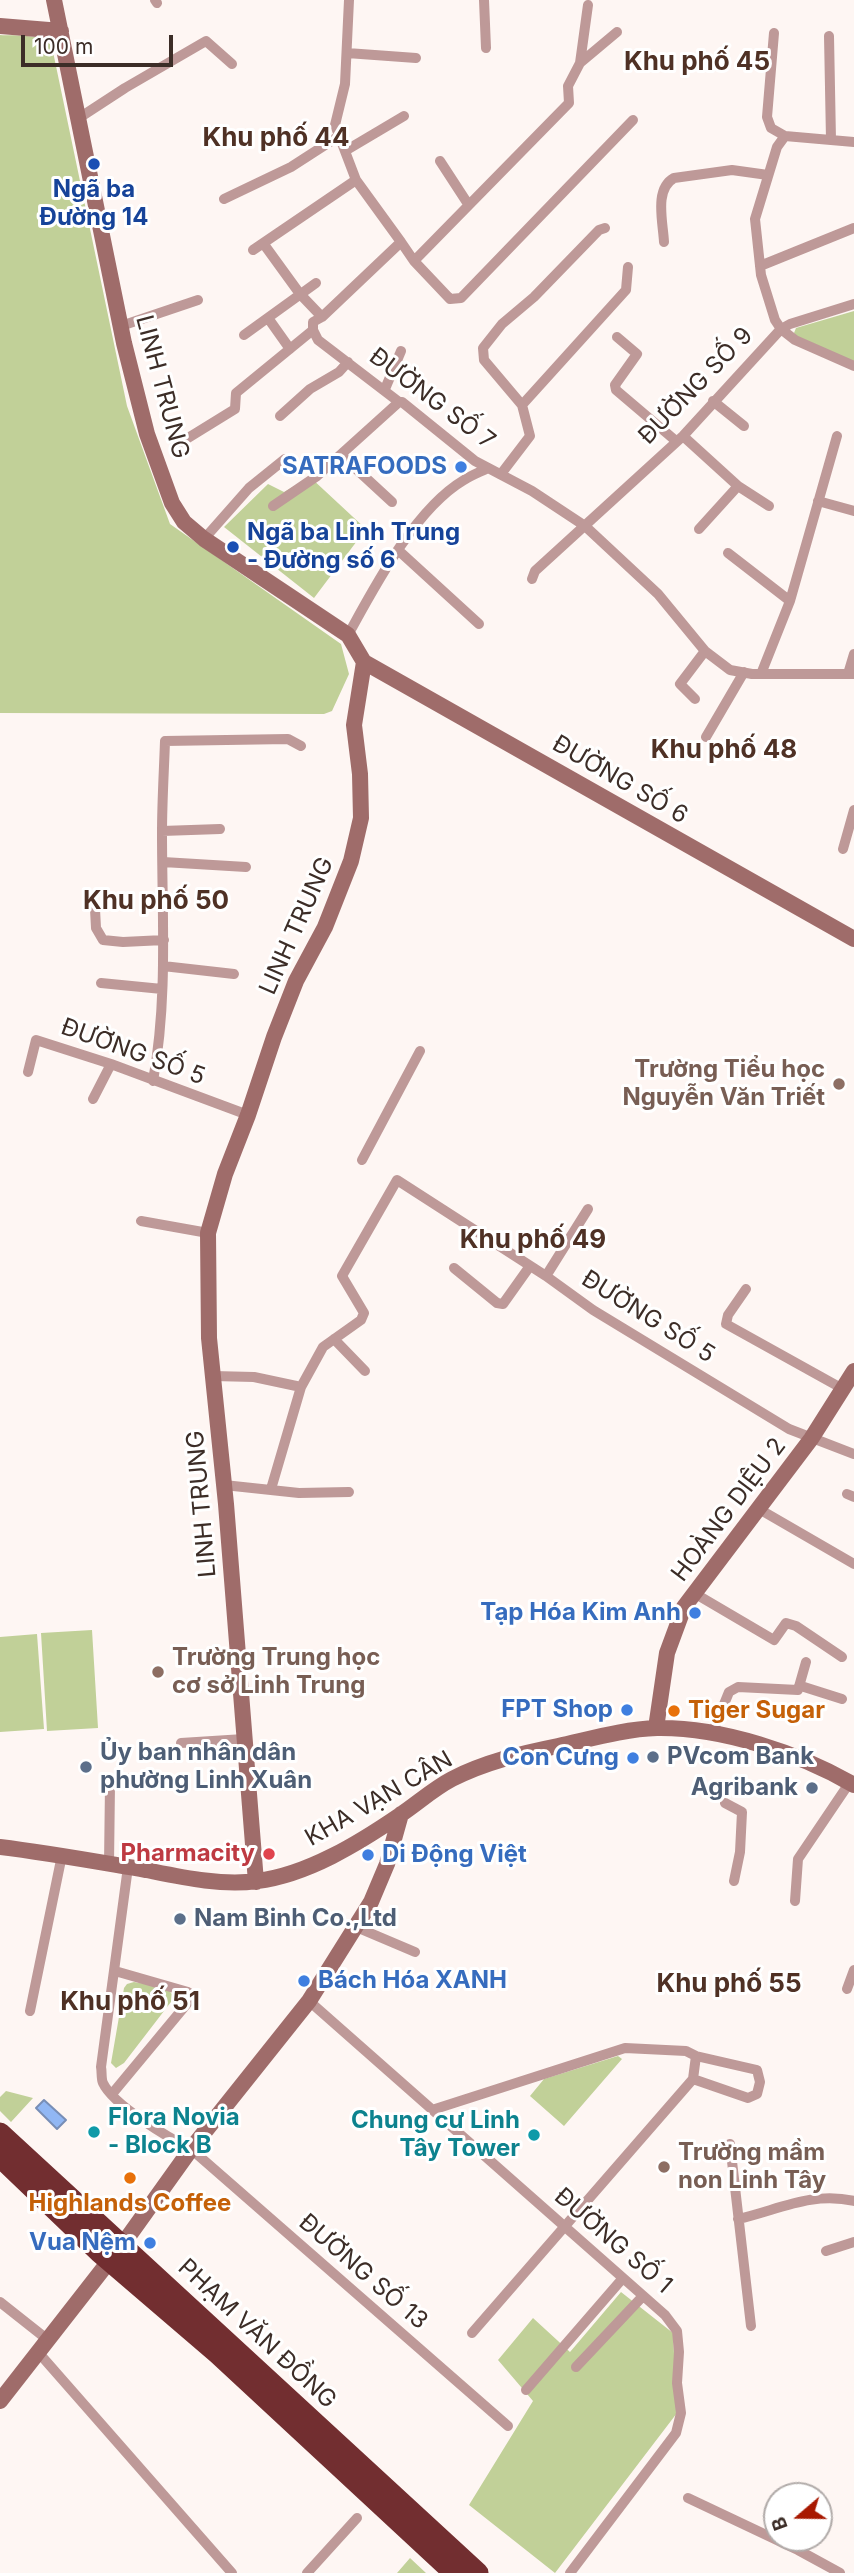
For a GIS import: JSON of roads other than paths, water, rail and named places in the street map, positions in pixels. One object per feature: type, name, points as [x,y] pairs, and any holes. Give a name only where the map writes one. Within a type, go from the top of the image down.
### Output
[{"type":"highway","name":"PHẠM VĂN ĐỒNG","points":[[0,2133],[115,2253],[218,2354],[454,2573]]},
{"type":"highway","name":"PHẠM VĂN ĐỒNG","points":[[0,2157],[115,2253],[478,2573]]},
{"type":"street","name":"LINH TRUNG","points":[[54,0],[121,326],[147,434],[172,503],[184,522],[204,539],[348,635],[364,662],[354,725],[360,774],[361,818],[351,861],[325,927],[296,981],[278,1026],[225,1174],[208,1233],[209,1338],[224,1485],[256,1882]]},
{"type":"street","points":[[349,0],[345,84],[335,125],[356,180],[414,261],[450,299],[461,298],[633,120]]},
{"type":"street","points":[[484,0],[486,48]]},
{"type":"street","points":[[414,261],[569,103],[568,86],[580,63],[588,5]]},
{"type":"street","points":[[0,26],[61,31]]},
{"type":"street","points":[[580,63],[617,32]]},
{"type":"street","points":[[774,33],[767,117],[771,128],[785,136],[854,142]]},
{"type":"street","points":[[828,36],[831,140]]},
{"type":"street","points":[[79,118],[206,41],[232,64]]},
{"type":"street","points":[[347,53],[416,58]]},
{"type":"street","points":[[345,151],[404,116]]},
{"type":"street","points":[[224,199],[291,167],[339,136]]},
{"type":"street","points":[[785,136],[777,147],[755,219],[760,266],[775,320],[781,329],[795,340],[854,366]]},
{"type":"street","points":[[440,161],[468,204]]},
{"type":"street","points":[[664,242],[662,192],[668,181],[732,170],[768,175]]},
{"type":"street","points":[[322,317],[258,247],[356,180]]},
{"type":"street","points":[[501,474],[530,436],[522,405],[484,360],[483,348],[502,324],[534,298],[599,230],[605,228]]},
{"type":"street","points":[[760,266],[854,228]]},
{"type":"street","points":[[175,446],[235,409],[236,393],[313,330],[313,322],[322,317],[401,242]]},
{"type":"street","points":[[522,405],[626,290],[628,267]]},
{"type":"street","points":[[244,335],[316,283]]},
{"type":"street","points":[[121,326],[198,300]]},
{"type":"street","name":"ĐƯỜNG SỐ 9","points":[[533,579],[535,571],[679,439],[781,329],[854,304]]},
{"type":"street","points":[[268,318],[290,349]]},
{"type":"street","name":"ĐƯỜNG SỐ 7","points":[[313,330],[318,340],[402,402],[475,461],[585,526],[658,594],[705,651],[730,670],[761,674],[851,674]]},
{"type":"street","points":[[617,337],[637,354],[616,387],[738,486],[769,506]]},
{"type":"street","points":[[385,390],[401,351]]},
{"type":"street","points":[[280,416],[310,389],[339,372],[348,362]]},
{"type":"street","points":[[713,401],[744,426]]},
{"type":"street","points":[[273,506],[317,476],[399,402]]},
{"type":"street","points":[[761,674],[790,601],[838,436]]},
{"type":"street","points":[[341,455],[393,502]]},
{"type":"street","points":[[204,539],[250,488],[285,459]]},
{"type":"street","points":[[348,635],[398,550],[423,518],[463,481],[488,468]]},
{"type":"street","points":[[699,529],[738,486]]},
{"type":"street","points":[[818,501],[854,510]]},
{"type":"street","points":[[398,550],[479,624]]},
{"type":"street","points":[[727,553],[790,601]]},
{"type":"street","points":[[695,699],[680,684],[705,651]]},
{"type":"street","points":[[851,674],[854,654]]},
{"type":"street","name":"ĐƯỜNG SỐ 6","points":[[364,662],[854,939]]},
{"type":"street","points":[[706,737],[744,672]]},
{"type":"street","points":[[153,1081],[160,1044],[164,940],[162,831],[165,741],[288,739],[301,746]]},
{"type":"street","points":[[843,849],[854,810]]},
{"type":"street","points":[[162,831],[220,829]]},
{"type":"street","points":[[163,862],[246,867]]},
{"type":"street","points":[[95,909],[96,928],[103,940],[164,940]]},
{"type":"street","points":[[163,966],[234,974]]},
{"type":"street","points":[[101,983],[162,989]]},
{"type":"street","name":"ĐƯỜNG SỐ 5","points":[[28,1072],[36,1040],[111,1064],[248,1115]]},
{"type":"street","points":[[362,1160],[420,1051]]},
{"type":"street","points":[[93,1099],[111,1064]]},
{"type":"street","name":"ĐƯỜNG SỐ 5","points":[[334,1339],[361,1320],[364,1313],[342,1276],[397,1180],[546,1276],[593,1310],[789,1429],[854,1454]]},
{"type":"street","points":[[546,1276],[588,1209]]},
{"type":"street","points":[[141,1221],[208,1233]]},
{"type":"street","points":[[454,1268],[497,1303],[503,1304],[530,1266]]},
{"type":"street","points":[[746,1289],[728,1315],[726,1324],[842,1389]]},
{"type":"street","points":[[271,1489],[301,1387],[323,1347],[334,1339],[365,1371]]},
{"type":"street","name":"HOÀNG DIỆU 2","points":[[656,1728],[667,1653],[684,1607],[811,1439],[854,1371]]},
{"type":"street","points":[[213,1376],[254,1377],[301,1387]]},
{"type":"street","points":[[224,1485],[299,1493],[349,1492]]},
{"type":"street","points":[[759,1509],[854,1564]]},
{"type":"street","points":[[694,1593],[774,1640],[786,1623],[796,1626],[842,1657]]},
{"type":"street","points":[[712,1734],[729,1692],[738,1687],[798,1690],[806,1662]]},
{"type":"street","points":[[801,1686],[842,1699]]},
{"type":"street","name":"KHA VẠN CÂN","points":[[0,1847],[186,1877],[256,1882],[324,1859],[401,1814],[422,1797],[454,1778],[517,1755],[621,1732],[656,1728],[750,1741],[807,1761],[852,1783]]},
{"type":"street","points":[[181,1743],[244,1739]]},
{"type":"street","points":[[109,1864],[110,1785],[115,1780],[131,1777]]},
{"type":"street","points":[[795,1901],[798,1859],[852,1783]]},
{"type":"street","points":[[725,1803],[742,1812],[740,1852],[734,1881]]},
{"type":"street","points":[[0,2401],[115,2253],[191,2149],[309,2001],[371,1902],[387,1864],[401,1814]]},
{"type":"street","points":[[30,2011],[62,1855]]},
{"type":"street","points":[[115,1971],[188,1992],[190,2000],[112,2094],[103,2083],[101,2067],[128,1867]]},
{"type":"street","points":[[356,1927],[415,1952]]},
{"type":"street","points":[[847,1989],[854,1970]]},
{"type":"street","name":"ĐƯỜNG SỐ 1","points":[[309,2001],[665,2315],[677,2331],[677,2383],[681,2413],[676,2433],[570,2573]]},
{"type":"street","points":[[432,2110],[625,2048],[685,2051],[757,2070],[760,2082],[757,2094],[748,2098],[692,2079]]},
{"type":"street","points":[[472,2333],[566,2228],[692,2079],[696,2056]]},
{"type":"street","name":"ĐƯỜNG SỐ 13","points":[[112,2094],[169,2138],[191,2149],[508,2426]]},
{"type":"street","points":[[730,2144],[751,2326]]},
{"type":"street","points":[[738,2219],[768,2212],[793,2202],[824,2197],[854,2201]]},
{"type":"street","points":[[827,2252],[854,2242]]},
{"type":"street","points":[[526,2390],[623,2278]]},
{"type":"street","points":[[576,2367],[643,2296]]},
{"type":"street","points":[[0,2302],[43,2346],[232,2573]]},
{"type":"street","points":[[688,2498],[841,2573]]},
{"type":"street","points":[[307,2573],[357,2518]]},
{"type":"water","points":[[44,2100],[66,2120],[57,2129],[36,2108]]},
{"type":"place","name":"Ngã ba Đường 14","points":[[94,164]]},
{"type":"place","name":"SATRAFOODS","points":[[461,467]]},
{"type":"place","name":"Ngã ba Linh Trung - Đường số 6","points":[[233,547]]},
{"type":"place","name":"Trường Tiểu học Nguyễn Văn Triết","points":[[839,1084]]},
{"type":"place","name":"Tạp Hóa Kim Anh","points":[[695,1613]]},
{"type":"place","name":"Trường Trung học cơ sở Linh Trung","points":[[158,1672]]},
{"type":"place","name":"FPT Shop","points":[[627,1710]]},
{"type":"place","name":"Tiger Sugar","points":[[674,1711]]},
{"type":"place","name":"PVcom Bank","points":[[653,1757]]},
{"type":"place","name":"Con Cưng","points":[[633,1758]]},
{"type":"place","name":"Ủy ban nhân dân phường Linh Xuân","points":[[86,1767]]},
{"type":"place","name":"Agribank","points":[[812,1788]]},
{"type":"place","name":"Pharmacity","points":[[269,1854]]},
{"type":"place","name":"Di Động Việt","points":[[368,1855]]},
{"type":"place","name":"Nam Binh Co.,Ltd","points":[[180,1919]]},
{"type":"place","name":"Bách Hóa XANH","points":[[304,1981]]},
{"type":"place","name":"Flora Novia - Block B","points":[[94,2132]]},
{"type":"place","name":"Chung cư Linh Tây Tower","points":[[534,2135]]},
{"type":"place","name":"Trường mầm non Linh Tây","points":[[664,2167]]},
{"type":"place","name":"Highlands Coffee","points":[[130,2178]]},
{"type":"place","name":"Vua Nệm","points":[[150,2243]]},
{"type":"district","name":"Khu phố 45","points":[[697,62]]},
{"type":"district","name":"Khu phố 44","points":[[276,138]]},
{"type":"district","name":"Khu phố 48","points":[[724,750]]},
{"type":"district","name":"Khu phố 50","points":[[156,901]]},
{"type":"district","name":"Khu phố 49","points":[[533,1240]]},
{"type":"district","name":"Khu phố 55","points":[[729,1984]]},
{"type":"district","name":"Khu phố 51","points":[[130,2002]]}]
